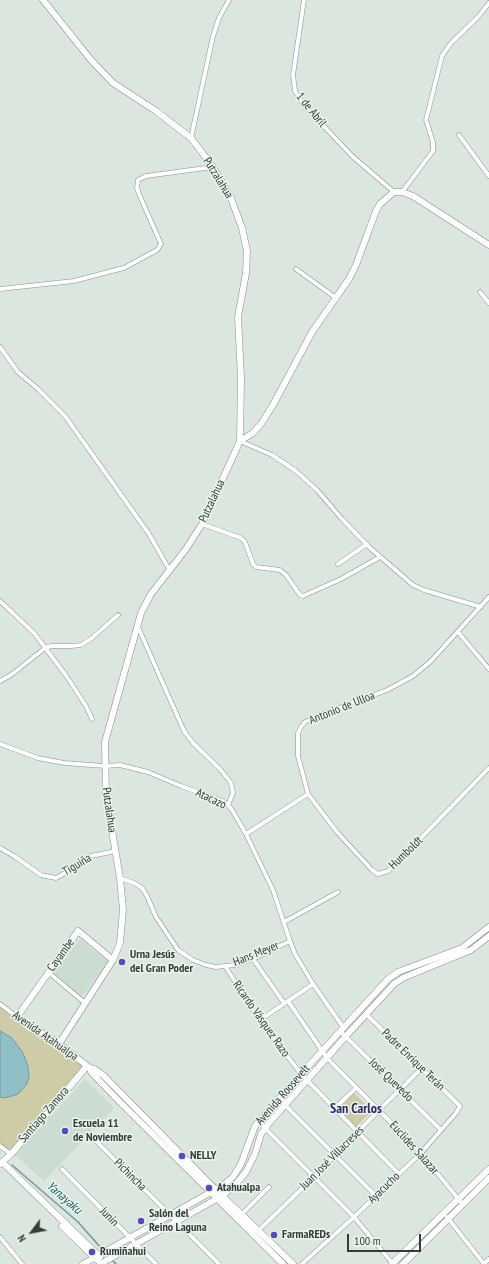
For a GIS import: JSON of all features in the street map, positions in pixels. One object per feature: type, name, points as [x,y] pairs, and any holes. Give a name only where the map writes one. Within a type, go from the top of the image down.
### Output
[{"type":"street","name":"Putzalahua","points":[[43,0],[91,60],[113,83],[156,111],[191,138],[212,167],[231,198],[242,228],[246,251],[246,273],[238,317],[241,378],[240,441],[202,524],[186,549],[151,594],[141,614],[105,742],[106,795],[120,878],[123,910],[120,943],[113,960],[59,1044]]},
{"type":"street","points":[[191,138],[213,36],[219,18],[229,0]]},
{"type":"street","name":"1 de Abril","points":[[304,0],[293,75],[295,91],[303,104],[352,156],[394,192]]},
{"type":"street","points":[[402,192],[433,151],[434,142],[426,120],[442,56],[451,43],[478,17],[489,2]]},
{"type":"street","points":[[459,135],[489,176]]},
{"type":"street","points":[[0,289],[74,280],[124,268],[151,254],[157,250],[161,244],[139,194],[137,188],[138,180],[146,176],[212,167]]},
{"type":"street","points":[[240,441],[253,433],[261,424],[273,405],[303,347],[349,279],[356,265],[376,211],[380,204],[394,192],[402,192],[413,196],[489,245]]},
{"type":"street","points":[[296,269],[336,298]]},
{"type":"street","points":[[480,292],[489,303]]},
{"type":"street","points":[[0,347],[18,372],[38,389],[65,416],[148,534],[170,569]]},
{"type":"street","points":[[240,441],[272,456],[296,471],[317,490],[380,557],[413,585],[424,590],[481,607]]},
{"type":"street","points":[[202,524],[241,538],[245,542],[253,564],[256,567],[280,570],[286,575],[300,595],[303,596],[341,579],[380,557]]},
{"type":"street","points":[[338,564],[367,544]]},
{"type":"street","name":"Antonio de Ulloa","points":[[308,794],[298,756],[298,733],[305,722],[387,690],[413,676],[431,661],[489,597]]},
{"type":"street","points":[[0,601],[34,633],[69,680],[86,706],[92,719]]},
{"type":"street","points":[[0,681],[11,675],[45,648],[51,646],[71,646],[81,644],[97,634],[118,615]]},
{"type":"street","points":[[138,627],[184,731],[193,743],[220,769],[231,783],[233,793],[228,805]]},
{"type":"street","points":[[458,632],[489,669]]},
{"type":"street","name":"Atacazo","points":[[0,744],[38,758],[64,763],[105,766],[120,765],[148,772],[222,801],[228,805],[246,834],[273,890],[295,954],[342,1029]]},
{"type":"street","name":"Humboldt","points":[[308,794],[337,832],[372,870],[378,874],[388,870],[408,851],[489,768]]},
{"type":"street","points":[[246,834],[308,794]]},
{"type":"street","name":"Tiguiña","points":[[0,848],[41,875],[56,878],[82,860],[91,856],[116,851]]},
{"type":"street","name":"Hans Meyer","points":[[120,878],[134,883],[142,888],[156,917],[178,950],[193,960],[206,965],[235,965],[290,941]]},
{"type":"street","points":[[284,922],[338,892]]},
{"type":"street","name":"Avenida Roosevelt","points":[[83,1264],[222,1186],[232,1177],[241,1164],[255,1126],[388,979],[398,972],[462,948],[489,927]]},
{"type":"street","name":"Cayambe","points":[[17,1017],[78,931],[113,960]]},
{"type":"street","name":"Avenida Roosevelt","points":[[104,1263],[219,1197],[236,1185],[246,1172],[255,1154],[261,1134],[346,1036],[395,983],[405,977],[471,950],[489,936]]},
{"type":"street","name":"Euclides Salazar","points":[[253,958],[327,1058],[421,1153],[460,1202]]},
{"type":"street","name":"Ricardo Vásquez Razo","points":[[225,966],[260,1020],[301,1074],[399,1174]]},
{"type":"street","points":[[48,972],[85,1003]]},
{"type":"street","points":[[260,1020],[313,984]]},
{"type":"street","name":"Avenida Atahualpa","points":[[0,1004],[17,1017],[59,1044],[89,1067],[94,1075],[118,1100],[213,1191],[283,1264]]},
{"type":"street","name":"Padre Enrique Terán","points":[[366,1014],[460,1106]]},
{"type":"street","name":"José Quevedo","points":[[342,1029],[346,1036],[441,1130]]},
{"type":"street","name":"Santiago Zamora","points":[[1,1163],[89,1067]]},
{"type":"street","name":"Juan José Villacreses","points":[[259,1230],[422,1068]]},
{"type":"street","points":[[334,1109],[356,1088]]},
{"type":"street","points":[[281,1097],[285,1105],[376,1196]]},
{"type":"street","name":"Ayacucho","points":[[302,1264],[421,1153],[456,1113],[460,1106]]},
{"type":"street","points":[[259,1122],[354,1216],[393,1264],[446,1216],[489,1169]]},
{"type":"street","name":"Pichincha","points":[[91,1136],[219,1264]]},
{"type":"street","points":[[0,1146],[10,1154]]},
{"type":"street","points":[[1,1163],[104,1263]]},
{"type":"street","name":"Junín","points":[[62,1169],[156,1264]]},
{"type":"street","points":[[460,1202],[489,1178]]},
{"type":"street","points":[[242,1214],[269,1187]]},
{"type":"street","name":"Avenida Atahualpa","points":[[219,1197],[242,1214],[293,1264]]},
{"type":"street","points":[[403,1264],[446,1216]]},
{"type":"street","points":[[446,1216],[484,1264],[489,1259]]},
{"type":"street","points":[[0,1237],[22,1264]]},
{"type":"street","points":[[112,1248],[116,1255]]},
{"type":"shaded area","points":[[80,939],[109,962],[81,998],[52,976]]},
{"type":"shaded area","name":"Escuela 11 de Noviembre","points":[[85,1079],[114,1108],[44,1181],[15,1155]]},
{"type":"green space","points":[[0,1007],[83,1066],[38,1117],[10,1155],[0,1146]]},
{"type":"green space","points":[[354,1093],[372,1111],[355,1128],[337,1110]]},
{"type":"water","points":[[0,1031],[12,1038],[23,1053],[28,1066],[29,1078],[26,1085],[18,1094],[5,1098],[0,1097]]},
{"type":"waterway","name":"Yanayaku","points":[[12,1165],[78,1222],[101,1248]]},
{"type":"waterway","name":"Yanayaku","points":[[113,1261],[116,1264]]},
{"type":"place","name":"Urna Jesús del Gran Poder","points":[[122,962]]},
{"type":"place","name":"Escuela 11 de Noviembre","points":[[65,1131]]},
{"type":"place","name":"NELLY","points":[[182,1156]]},
{"type":"place","name":"Atahualpa","points":[[209,1188]]},
{"type":"place","name":"Salón del Reino Laguna","points":[[141,1221]]},
{"type":"place","name":"FarmaREDs","points":[[274,1235]]},
{"type":"place","name":"Rumiñahui","points":[[92,1252]]},
{"type":"district","name":"San Carlos","points":[[356,1109]]}]
